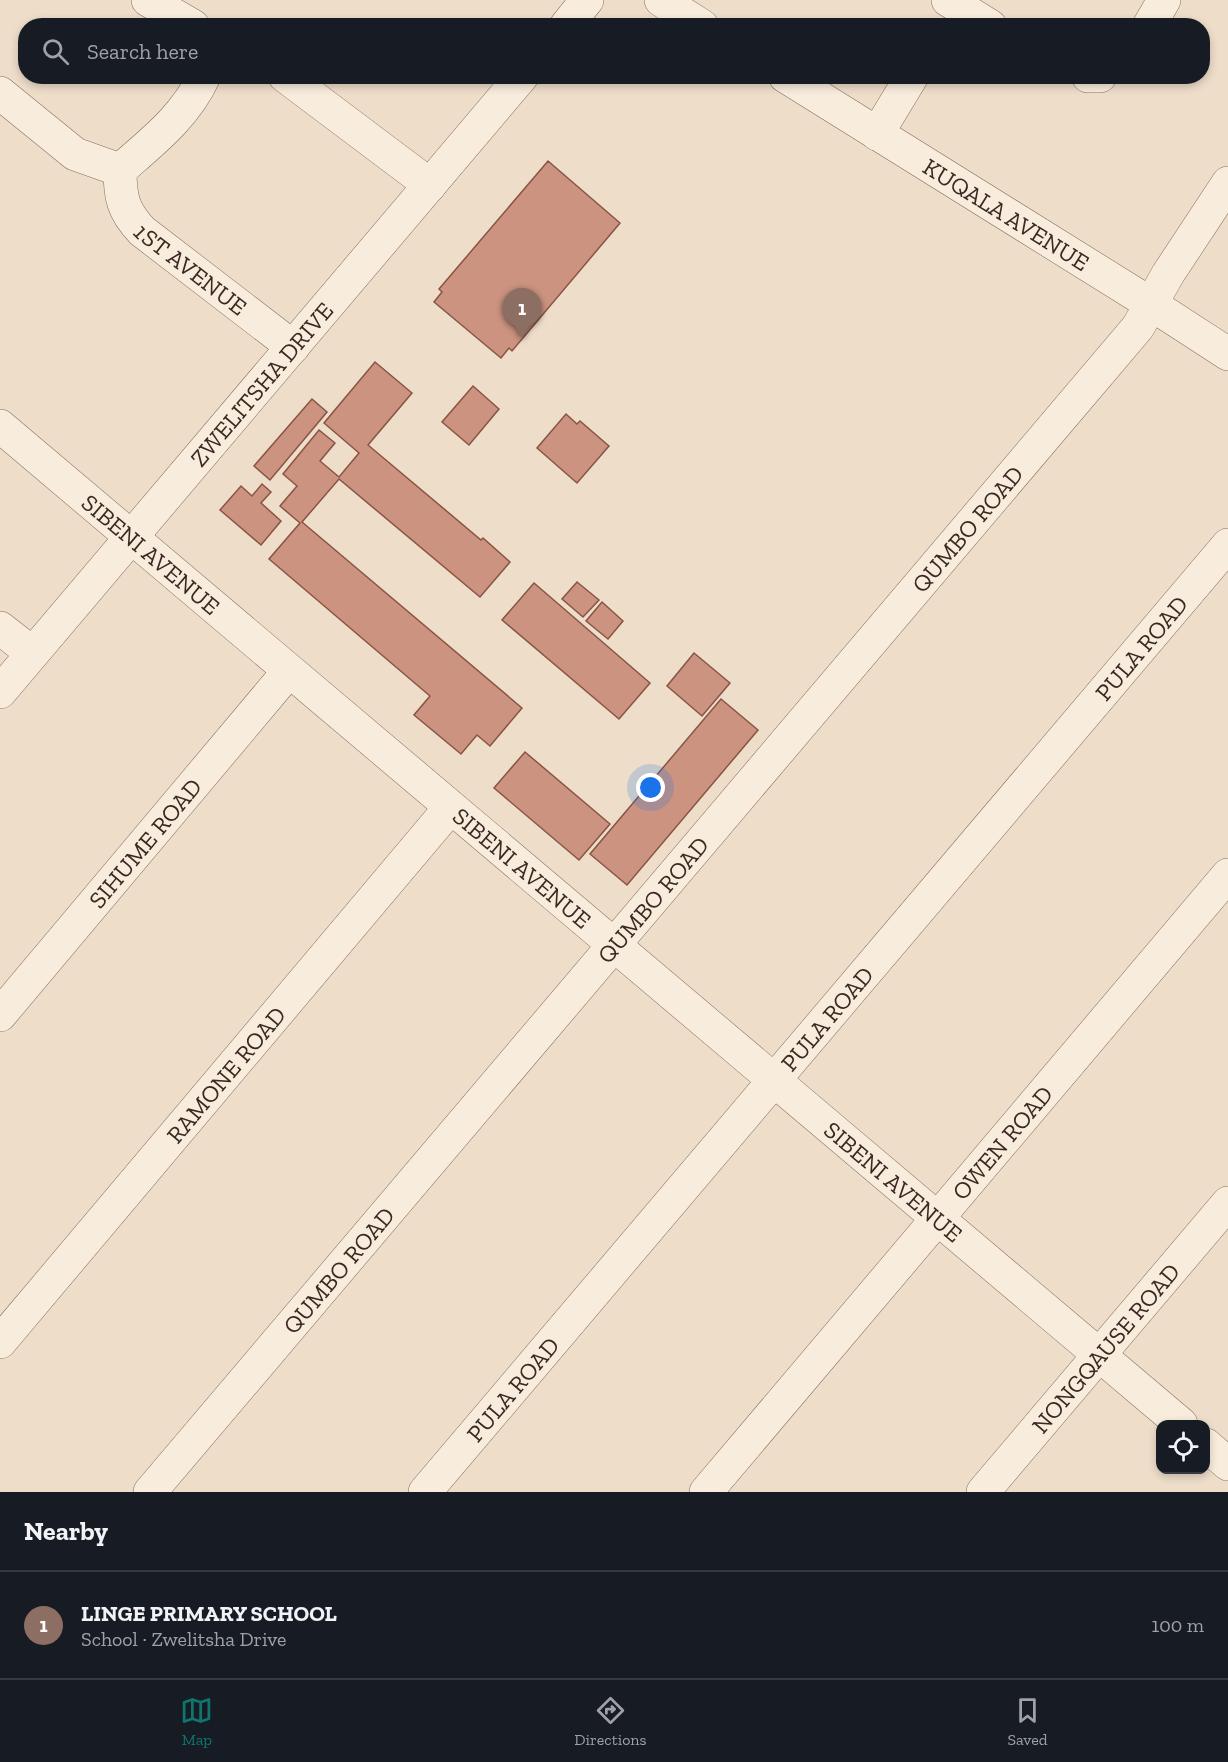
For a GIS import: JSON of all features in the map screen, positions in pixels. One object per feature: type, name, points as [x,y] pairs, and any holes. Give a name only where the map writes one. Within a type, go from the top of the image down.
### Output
[{"type":"street","points":[[148,0],[179,18]]},
{"type":"street","points":[[572,18],[587,0]]},
{"type":"street","points":[[661,0],[689,18]]},
{"type":"street","points":[[1154,18],[1164,0]]},
{"type":"street","points":[[950,10],[970,18]]},
{"type":"street","points":[[0,93],[75,154],[120,170],[170,125],[196,94],[200,84]]},
{"type":"street","points":[[296,84],[430,185]]},
{"type":"street","name":"ZWELITSHA DRIVE","points":[[0,692],[515,84]]},
{"type":"street","name":"KUQALA AVENUE","points":[[798,84],[1151,303],[1228,354]]},
{"type":"street","points":[[877,134],[907,84]]},
{"type":"street","name":"1ST AVENUE","points":[[120,170],[123,206],[132,221],[293,346]]},
{"type":"street","name":"QUMBO ROAD","points":[[150,1492],[1130,336],[1228,183]]},
{"type":"street","name":"SIBENI AVENUE","points":[[0,426],[1175,1420]]},
{"type":"street","name":"PULA ROAD","points":[[425,1492],[1228,545]]},
{"type":"street","points":[[0,628],[32,654]]},
{"type":"street","name":"SIHUME ROAD","points":[[0,1015],[289,670]]},
{"type":"street","name":"RAMONE ROAD","points":[[0,1342],[450,808]]},
{"type":"street","name":"OWEN ROAD","points":[[706,1492],[1228,875]]},
{"type":"street","name":"NONGQAUSE ROAD","points":[[983,1492],[1228,1203]]},
{"type":"street","points":[[1210,1448],[1228,1464]]},
{"type":"building","points":[[548,161],[620,223],[512,351],[509,348],[501,358],[434,302],[442,292],[439,289]]},
{"type":"building","points":[[375,362],[412,393],[368,445],[510,562],[480,597],[339,479],[302,522],[522,708],[490,746],[477,735],[461,754],[414,715],[430,696],[269,559],[300,523],[280,506],[297,486],[283,474],[319,430],[335,443],[320,461],[339,477],[359,453],[324,423]]},
{"type":"building","points":[[473,386],[499,409],[469,445],[442,422]]},
{"type":"building","points":[[312,399],[327,412],[270,480],[254,466]]},
{"type":"building","points":[[566,414],[577,424],[580,421],[609,446],[577,483],[537,448]]},
{"type":"building","points":[[262,484],[271,492],[261,503],[281,521],[261,545],[220,510],[241,486],[252,496]]},
{"type":"building","points":[[577,582],[599,600],[583,617],[562,599]]},
{"type":"building","points":[[534,583],[650,683],[619,719],[502,620]]},
{"type":"building","points":[[602,602],[623,621],[608,639],[586,621]]},
{"type":"building","points":[[694,653],[730,683],[702,716],[667,686]]},
{"type":"building","points":[[721,699],[758,730],[627,885],[590,854]]},
{"type":"building","points":[[525,752],[610,824],[579,860],[494,788]]},
{"type":"place","name":"LINGE PRIMARY SCHOOL","points":[[522,338]]}]
